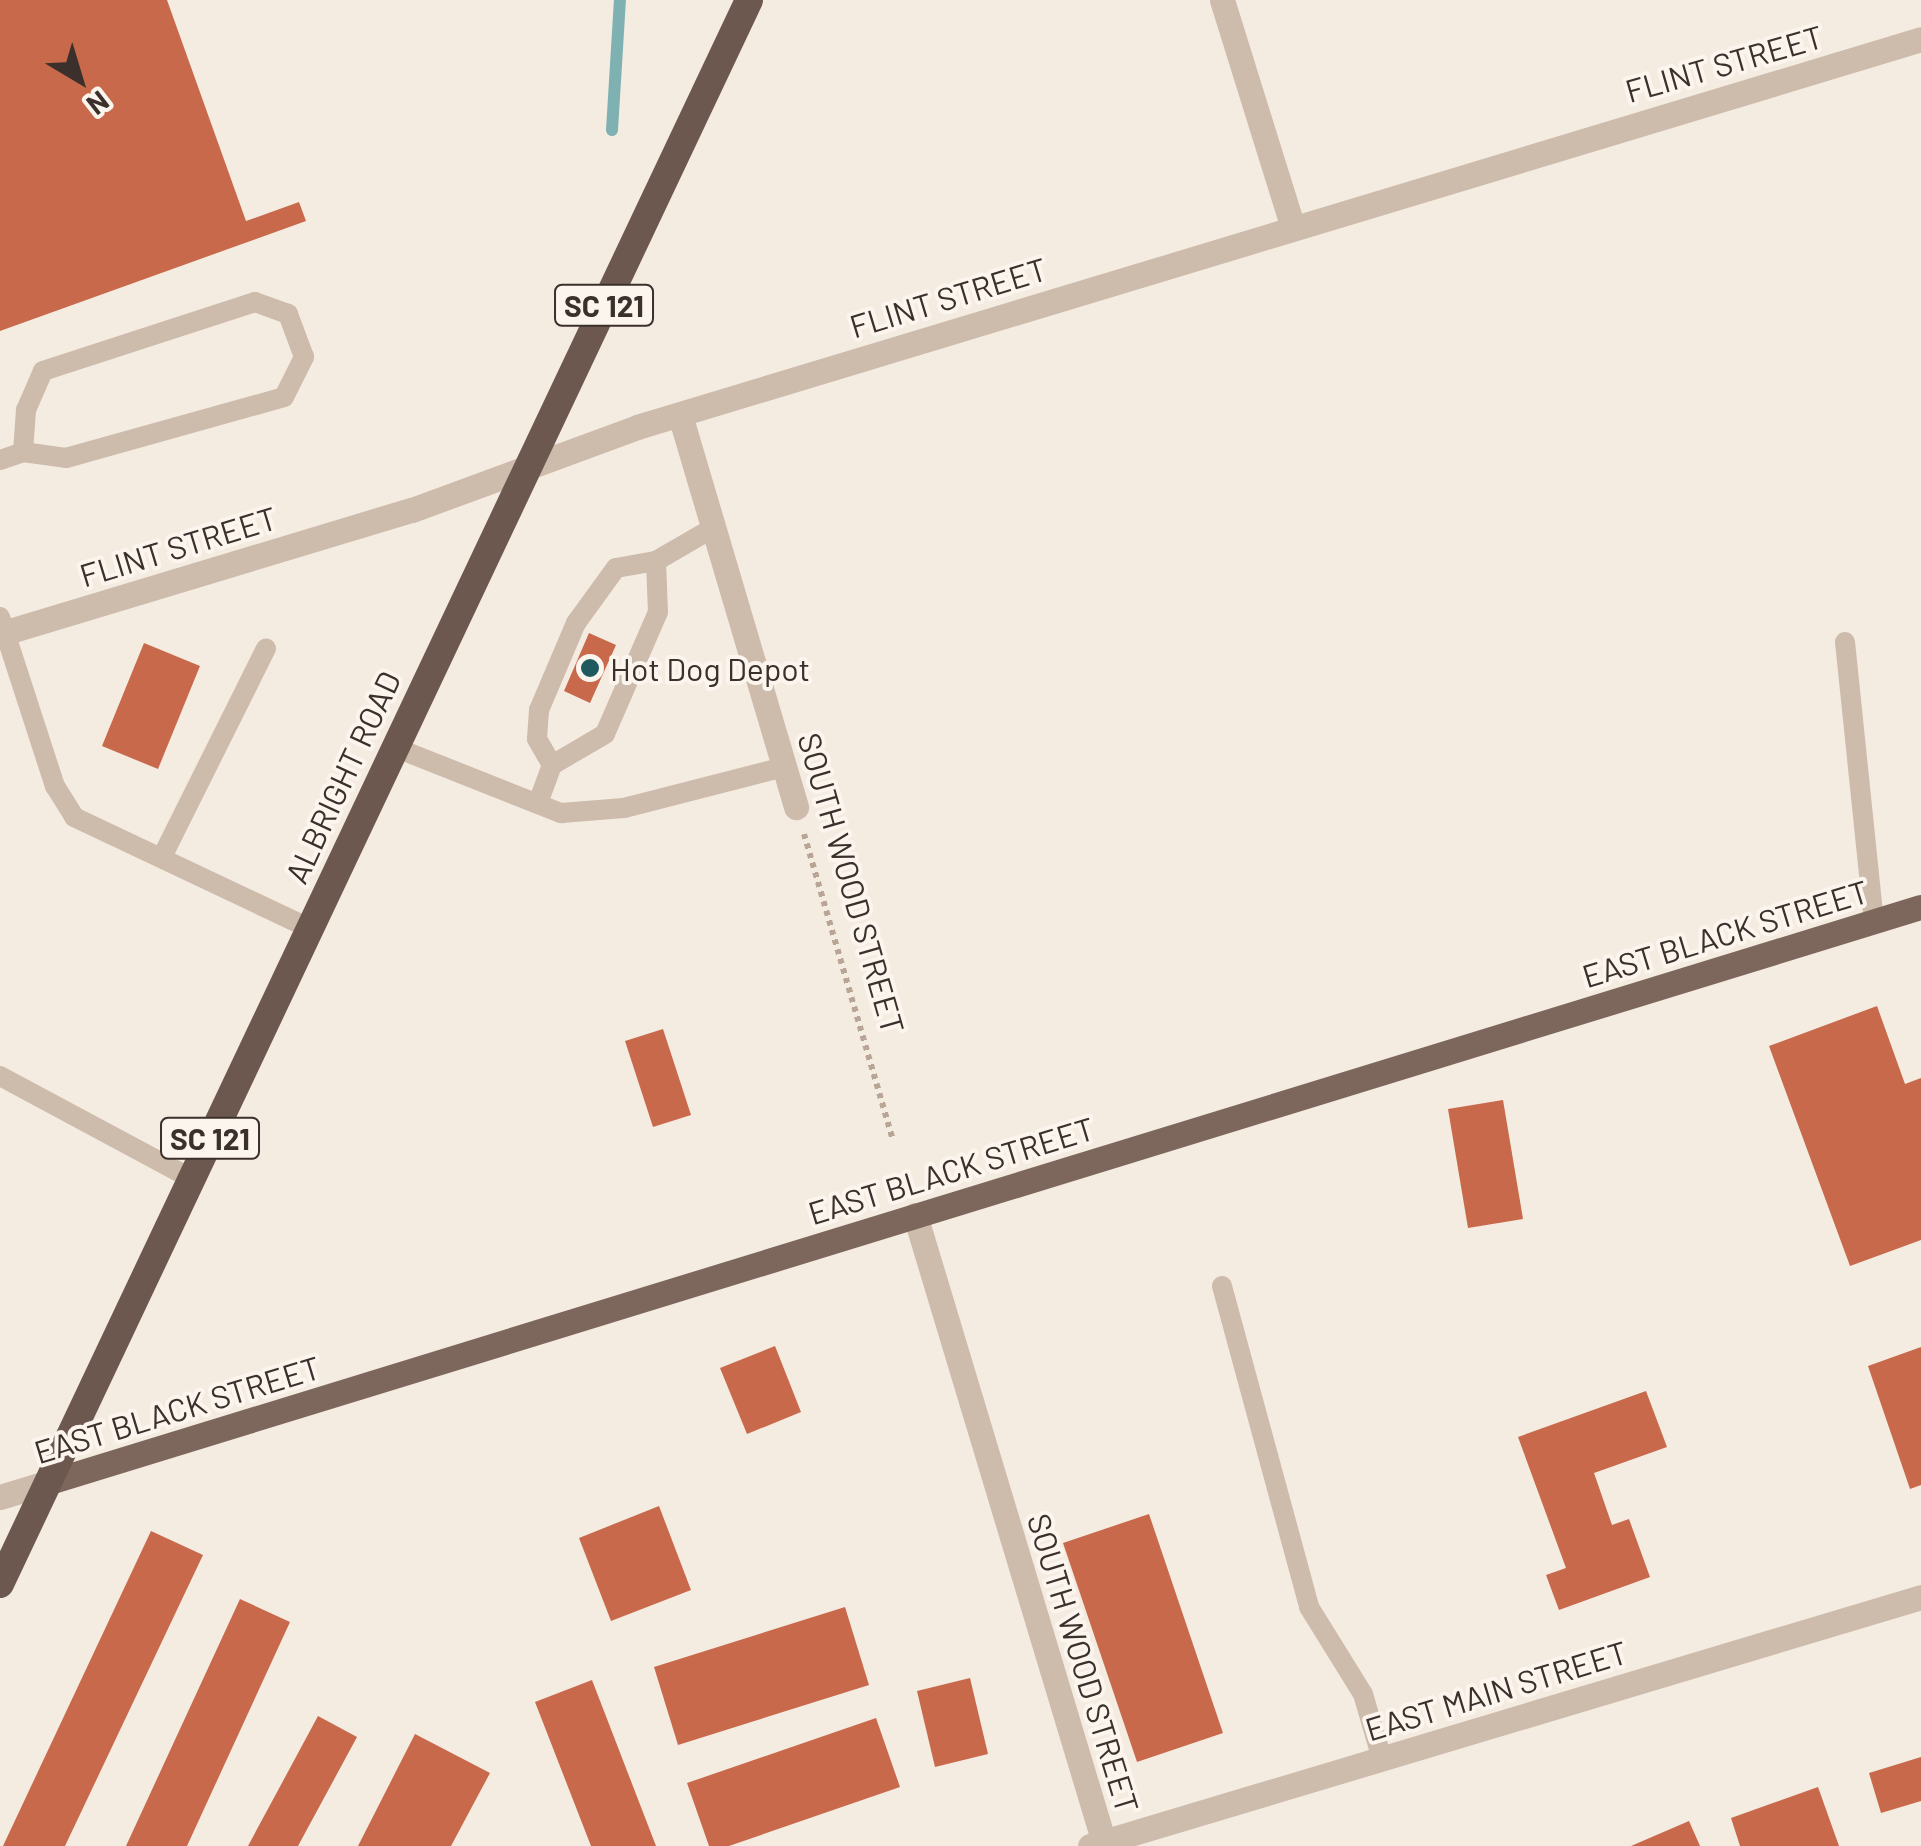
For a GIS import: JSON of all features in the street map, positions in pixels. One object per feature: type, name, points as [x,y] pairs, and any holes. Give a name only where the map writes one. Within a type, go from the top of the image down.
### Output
[{"type":"highway","name":"ALBRIGHT ROAD","points":[[0,1584],[749,0]]},
{"type":"main road","name":"EAST BLACK STREET","points":[[46,1484],[1921,907]]},
{"type":"street","points":[[1222,0],[1292,225]]},
{"type":"street","name":"FLINT STREET","points":[[2,628],[526,468],[680,414],[1292,225],[1921,39]]},
{"type":"street","name":"SOUTH WOOD STREET","points":[[680,414],[796,807]]},
{"type":"street","name":"SOUTH WOOD STREET","points":[[915,1215],[1100,1845]]},
{"type":"street","name":"EAST BLACK STREET","points":[[0,1497],[46,1484]]},
{"type":"street","name":"EAST MAIN STREET","points":[[1100,1845],[1921,1597]]},
{"type":"lane","points":[[0,460],[22,452],[66,458],[284,397],[304,357],[288,314],[255,302],[43,371],[26,410],[22,452]]},
{"type":"lane","points":[[552,765],[537,738],[539,710],[576,624],[616,568],[656,562],[714,528]]},
{"type":"lane","points":[[538,803],[552,765],[605,734],[658,612],[656,562]]},
{"type":"lane","points":[[2,628],[55,786],[74,817],[309,928]]},
{"type":"lane","points":[[1845,642],[1874,921]]},
{"type":"lane","points":[[162,857],[266,648]]},
{"type":"lane","points":[[394,747],[561,812],[624,808],[784,767]]},
{"type":"lane","points":[[0,1076],[190,1178]]},
{"type":"lane","points":[[1222,1286],[1309,1607],[1363,1694],[1382,1759]]},
{"type":"path","name":"SOUTH WOOD STREET","points":[[796,807],[893,1140]]},
{"type":"building","points":[[0,0],[167,0],[246,221],[299,202],[306,221],[0,331]]},
{"type":"building","name":"Hot Dog Depot","points":[[589,633],[616,645],[590,703],[564,691]]},
{"type":"building","points":[[144,643],[200,666],[158,769],[102,746]]},
{"type":"building","points":[[1877,1006],[1905,1084],[1921,1078],[1921,1240],[1850,1266],[1769,1046]]},
{"type":"building","points":[[663,1029],[691,1115],[653,1127],[625,1041]]},
{"type":"building","points":[[1503,1100],[1523,1219],[1468,1228],[1448,1109]]},
{"type":"building","points":[[775,1346],[801,1412],[747,1434],[720,1368]]},
{"type":"building","points":[[1921,1347],[1921,1485],[1910,1489],[1868,1366]]},
{"type":"building","points":[[1646,1391],[1667,1447],[1594,1473],[1612,1525],[1629,1519],[1650,1577],[1559,1610],[1546,1575],[1566,1568],[1518,1437]]},
{"type":"building","points":[[659,1506],[691,1590],[611,1621],[579,1538]]},
{"type":"building","points":[[1149,1514],[1223,1733],[1137,1762],[1063,1543]]},
{"type":"building","points":[[151,1531],[203,1555],[65,1846],[3,1846]]},
{"type":"building","points":[[240,1599],[290,1622],[187,1846],[126,1846]]},
{"type":"building","points":[[845,1607],[869,1685],[678,1745],[654,1667]]},
{"type":"building","points":[[970,1678],[988,1754],[935,1767],[917,1691]]},
{"type":"building","points":[[592,1680],[656,1846],[591,1846],[535,1702]]},
{"type":"building","points":[[318,1716],[357,1737],[298,1846],[248,1846]]},
{"type":"building","points":[[876,1718],[900,1787],[729,1846],[709,1846],[687,1783]]},
{"type":"building","points":[[415,1734],[490,1773],[451,1846],[358,1846]]},
{"type":"building","points":[[1921,1757],[1921,1801],[1881,1813],[1869,1773]]},
{"type":"building","points":[[1818,1787],[1839,1846],[1740,1846],[1731,1818]]},
{"type":"building","points":[[1689,1821],[1700,1846],[1631,1846]]},
{"type":"waterway","points":[[612,130],[620,0]]},
{"type":"place","name":"Hot Dog Depot","points":[[590,668]]}]
